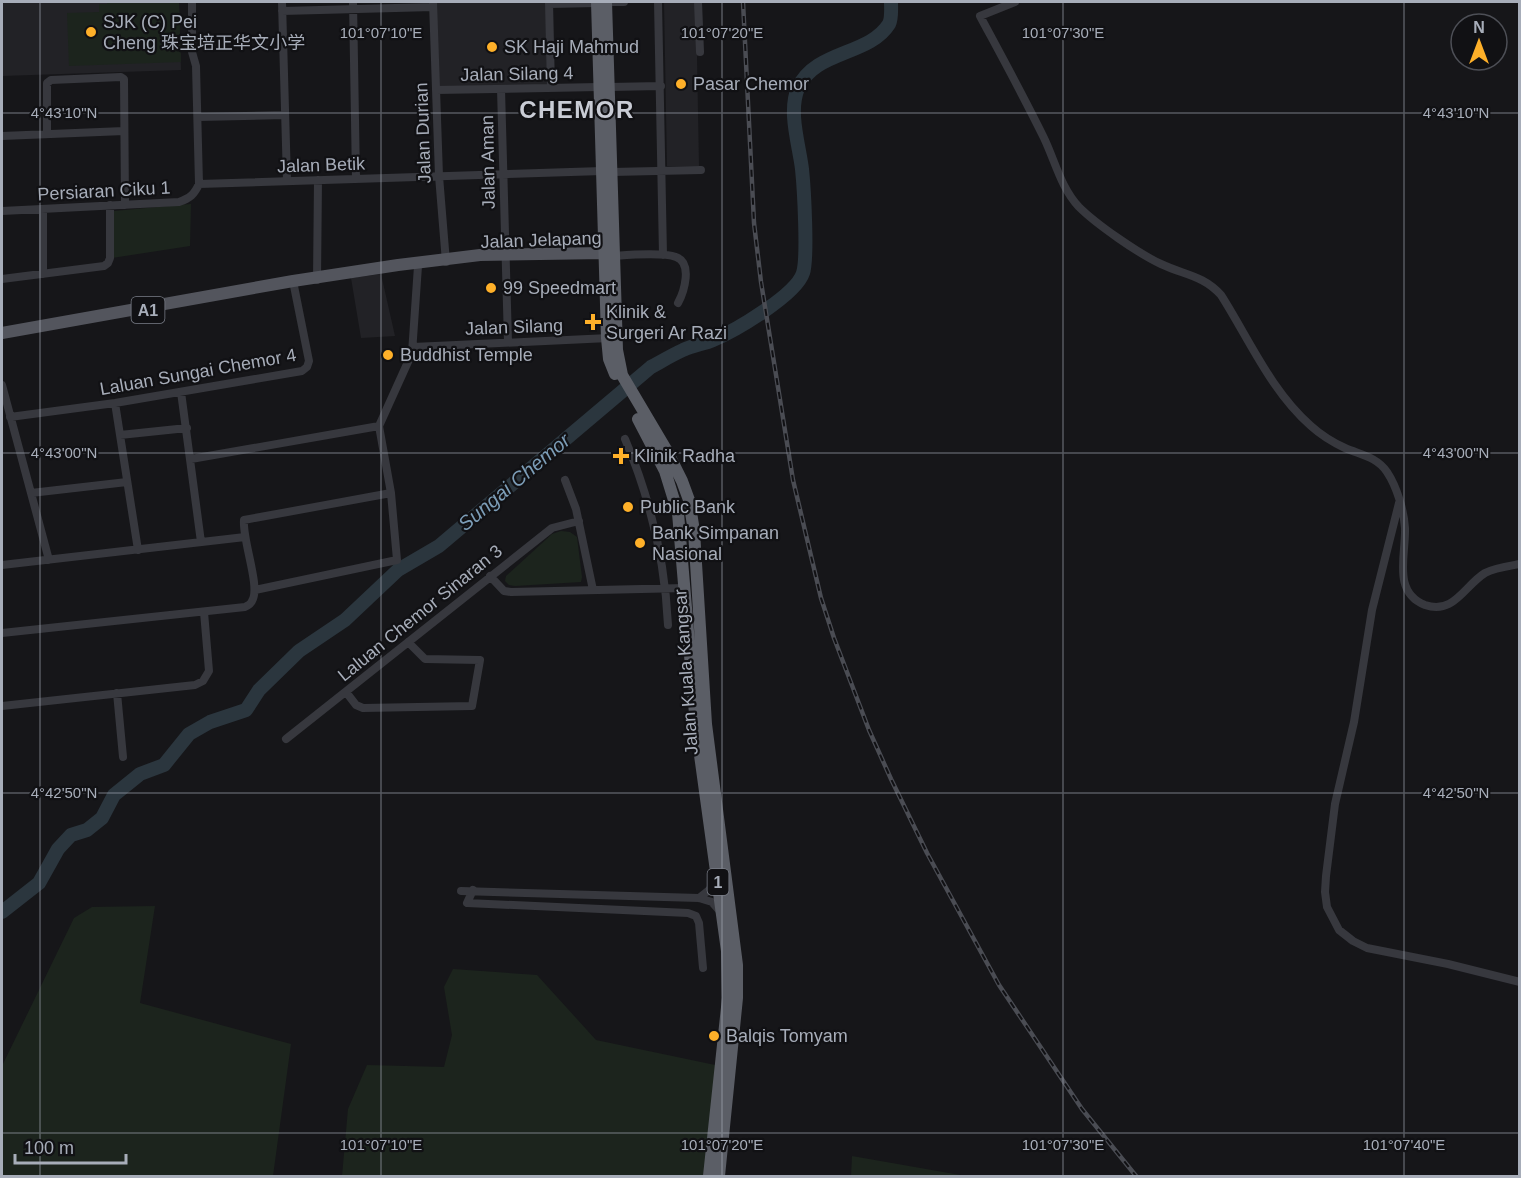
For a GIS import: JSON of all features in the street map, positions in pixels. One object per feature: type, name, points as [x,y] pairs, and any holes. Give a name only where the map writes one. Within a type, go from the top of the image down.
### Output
[{"type":"highway","name":"Jalan Kuala Kangsar","points":[[602,2],[607,255],[612,338],[618,358],[619,377],[658,456],[673,493],[680,531],[696,726],[727,951],[728,989],[709,1176]]},
{"type":"highway","name":"Jalan Kuala Kangsar","points":[[633,403],[675,466],[686,490],[691,510],[696,555],[706,733],[737,965],[737,998],[719,1176]]},
{"type":"highway","points":[[691,510],[691,574],[685,588],[693,597],[699,620]]},
{"type":"main road","name":"Jalan Jelapang","points":[[2,335],[317,279],[445,261],[505,256],[607,255]]},
{"type":"main road","name":"Jalan Jelapang","points":[[317,279],[445,261]]},
{"type":"street","points":[[192,2],[192,52],[196,66],[199,184]]},
{"type":"street","points":[[282,2],[287,181]]},
{"type":"street","points":[[551,88],[549,3],[624,2]]},
{"type":"street","points":[[658,2],[663,255]]},
{"type":"street","points":[[698,2],[699,52]]},
{"type":"street","points":[[1015,2],[980,16],[1033,116],[1063,184],[1074,200],[1093,218],[1155,261],[1200,278],[1213,286],[1221,295],[1260,362],[1299,414],[1332,442],[1372,458],[1380,464],[1391,478],[1405,525],[1403,582],[1406,589],[1418,602],[1445,607],[1482,575],[1489,571],[1520,564]]},
{"type":"street","points":[[282,11],[353,5],[433,4]]},
{"type":"street","name":"Jalan Durian","points":[[433,4],[445,261]]},
{"type":"street","points":[[353,5],[357,179]]},
{"type":"street","points":[[47,134],[47,83],[51,80],[121,77],[124,80],[124,205]]},
{"type":"street","name":"Jalan Silang 4","points":[[436,90],[661,86]]},
{"type":"street","name":"Jalan Aman","points":[[501,89],[508,342]]},
{"type":"street","points":[[198,117],[285,115]]},
{"type":"street","points":[[2,136],[124,131]]},
{"type":"street","name":"Jalan Betik","points":[[199,184],[701,170]]},
{"type":"street","points":[[317,279],[318,180]]},
{"type":"street","name":"Persiaran Ciku 1","points":[[2,211],[179,202],[194,195],[199,184]]},
{"type":"street","points":[[2,279],[104,266],[110,258],[110,206]]},
{"type":"street","points":[[43,209],[43,274]]},
{"type":"street","points":[[607,255],[676,257],[683,262],[685,270],[685,288],[678,303]]},
{"type":"street","points":[[255,590],[397,560],[391,493],[380,426],[413,347],[412,332],[418,266]]},
{"type":"street","name":"Laluan Sungai Chemor 4","points":[[10,417],[115,403],[302,371],[309,362],[294,283]]},
{"type":"street","name":"Jalan Silang","points":[[413,347],[612,338]]},
{"type":"street","points":[[2,385],[49,560]]},
{"type":"street","points":[[181,392],[201,542]]},
{"type":"street","points":[[115,403],[138,550]]},
{"type":"street","points":[[191,459],[380,426]]},
{"type":"street","points":[[120,435],[187,428]]},
{"type":"street","points":[[625,439],[644,487],[666,588],[668,625]]},
{"type":"street","points":[[564,480],[579,520],[593,590]]},
{"type":"street","points":[[31,493],[127,482]]},
{"type":"street","points":[[2,633],[245,607],[251,603],[255,590],[243,523],[247,518],[391,493]]},
{"type":"street","points":[[1399,501],[1384,553],[1353,722],[1335,804],[1324,892],[1327,907],[1339,930],[1367,948],[1520,982]]},
{"type":"street","name":"Laluan Chemor Sinaran 3","points":[[286,739],[552,528],[579,520]]},
{"type":"street","points":[[2,566],[245,537]]},
{"type":"street","points":[[490,576],[507,592],[685,588]]},
{"type":"street","points":[[2,706],[195,685],[203,681],[209,671],[204,612]]},
{"type":"street","points":[[346,692],[356,705],[363,708],[472,706],[480,660],[425,659],[408,642]]},
{"type":"street","points":[[117,693],[123,757]]},
{"type":"street","points":[[699,898],[710,890],[717,879]]},
{"type":"street","points":[[473,890],[467,903],[688,913],[696,916],[699,923],[703,968]]},
{"type":"street","points":[[461,891],[699,898],[712,902],[722,913]]},
{"type":"street","points":[[656,896],[656,911]]},
{"type":"shaded area","name":"SJK (C) Pei Cheng 珠宝培正华文小学","points":[[2,2],[179,2],[181,70],[2,76]]},
{"type":"shaded area","points":[[107,2],[179,2],[181,62],[69,66],[67,13],[99,12],[99,4],[107,4]]},
{"type":"shaded area","name":"SK Haji Mahmud","points":[[433,2],[550,2],[551,88],[436,90]]},
{"type":"shaded area","name":"Pasar Chemor","points":[[664,2],[696,2],[699,166],[667,166]]},
{"type":"shaded area","points":[[191,204],[190,246],[112,258],[114,211]]},
{"type":"shaded area","points":[[381,274],[395,336],[361,338],[351,278]]},
{"type":"shaded area","points":[[561,531],[570,532],[577,537],[581,582],[515,586],[505,581],[506,576],[552,534]]},
{"type":"shaded area","points":[[155,906],[140,1003],[291,1044],[273,1176],[2,1176],[2,1066],[74,918],[92,907]]},
{"type":"shaded area","points":[[453,969],[537,975],[596,1040],[720,1066],[709,1176],[342,1176],[348,1109],[367,1065],[444,1067],[452,1035],[444,987]]},
{"type":"shaded area","points":[[852,1156],[966,1176],[851,1176]]},
{"type":"waterway","name":"Sungai Chemor","points":[[2,912],[39,883],[58,849],[71,835],[87,830],[102,818],[114,795],[140,774],[164,765],[189,734],[210,722],[246,710],[259,690],[299,651],[345,620],[398,570],[439,546],[651,367],[683,350],[713,340],[735,329],[764,311],[798,282],[804,265],[805,222],[803,178],[794,118],[795,97],[806,76],[817,66],[869,42],[880,34],[890,22],[891,2]]},
{"type":"railway","points":[[743,2],[754,223],[761,282],[793,480],[821,598],[834,638],[869,730],[891,779],[927,853],[999,985],[1082,1109],[1136,1176]]},
{"type":"place","name":"SJK (C) Pei Cheng 珠宝培正华文小学","points":[[91,32]]},
{"type":"place","name":"SK Haji Mahmud","points":[[492,47]]},
{"type":"place","name":"Pasar Chemor","points":[[681,84]]},
{"type":"place","name":"99 Speedmart","points":[[491,288]]},
{"type":"place","name":"Klinik & Surgeri Ar Razi","points":[[593,322]]},
{"type":"place","name":"Buddhist Temple","points":[[388,355]]},
{"type":"place","name":"Klinik Radha","points":[[621,456]]},
{"type":"place","name":"Public Bank","points":[[628,507]]},
{"type":"place","name":"Bank Simpanan Nasional","points":[[640,543]]},
{"type":"place","name":"Balqis Tomyam","points":[[714,1036]]},
{"type":"district","name":"CHEMOR","points":[[577,110]]}]
